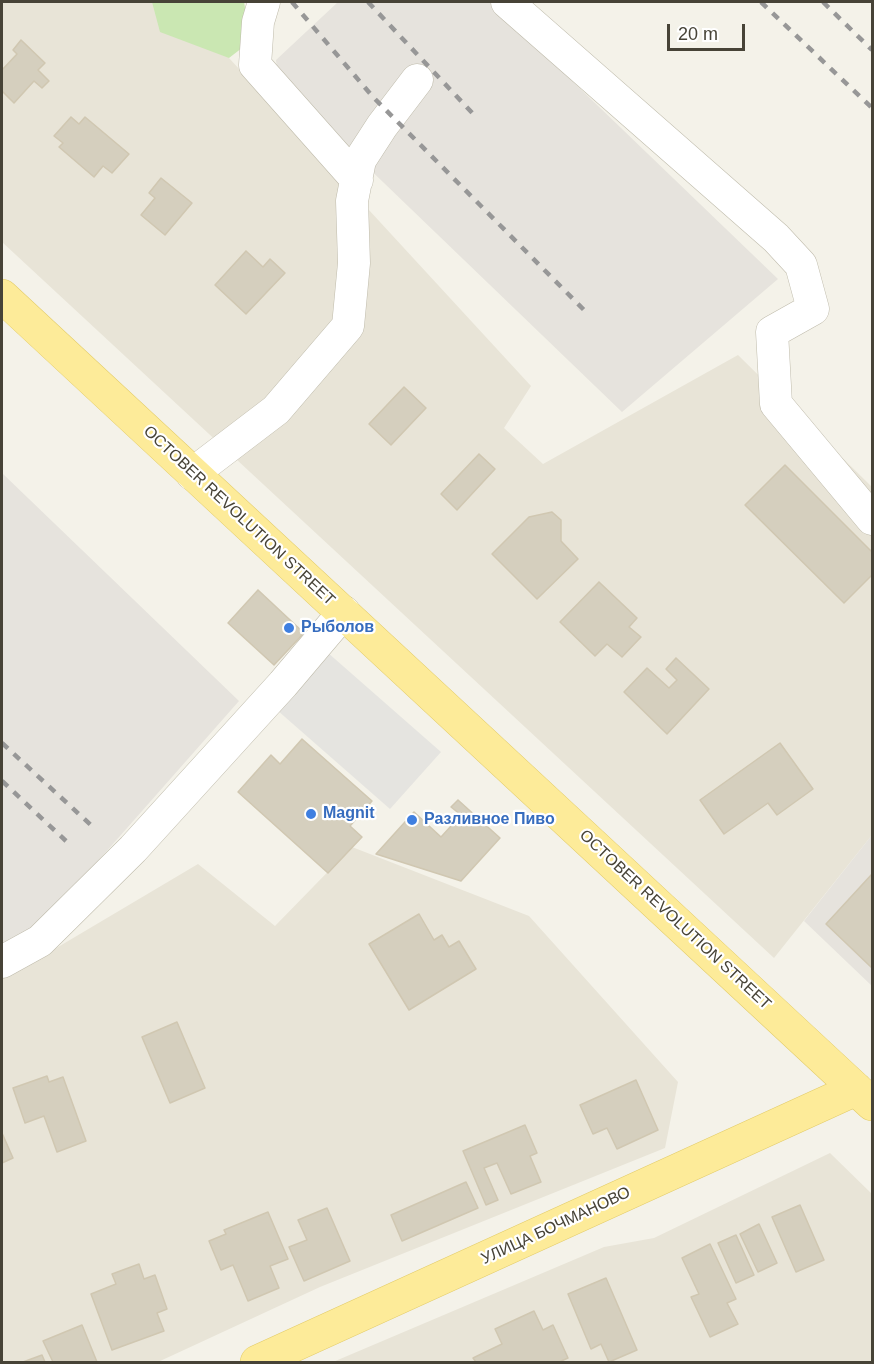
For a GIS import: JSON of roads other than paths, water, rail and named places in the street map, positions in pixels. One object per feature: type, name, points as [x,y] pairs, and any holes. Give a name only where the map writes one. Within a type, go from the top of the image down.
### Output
[{"type":"main road","name":"OCTOBER REVOLUTION STREET","points":[[2,296],[192,474],[867,1091]]},
{"type":"main road","name":"УЛИЦА БОЧМАНОВО","points":[[257,1362],[867,1091]]},
{"type":"street","points":[[264,2],[258,22],[255,64],[357,180]]},
{"type":"street","points":[[507,2],[759,223],[801,265],[813,309],[772,332],[776,404],[873,519]]},
{"type":"street","points":[[192,474],[276,410],[348,326],[354,263],[352,201],[360,160],[382,126],[417,80]]},
{"type":"street","points":[[2,962],[40,941],[133,849],[283,684],[344,612]]},
{"type":"railway","points":[[292,2],[373,97],[586,312]]},
{"type":"railway","points":[[368,2],[477,118]]},
{"type":"railway","points":[[761,2],[872,108]]},
{"type":"railway","points":[[823,2],[872,50]]},
{"type":"railway","points":[[2,743],[93,827]]},
{"type":"railway","points":[[2,781],[66,841]]},
{"type":"place","name":"Рыболов","points":[[289,628]]},
{"type":"place","name":"Magnit","points":[[311,814]]},
{"type":"place","name":"Разливное Пиво","points":[[412,820]]}]
